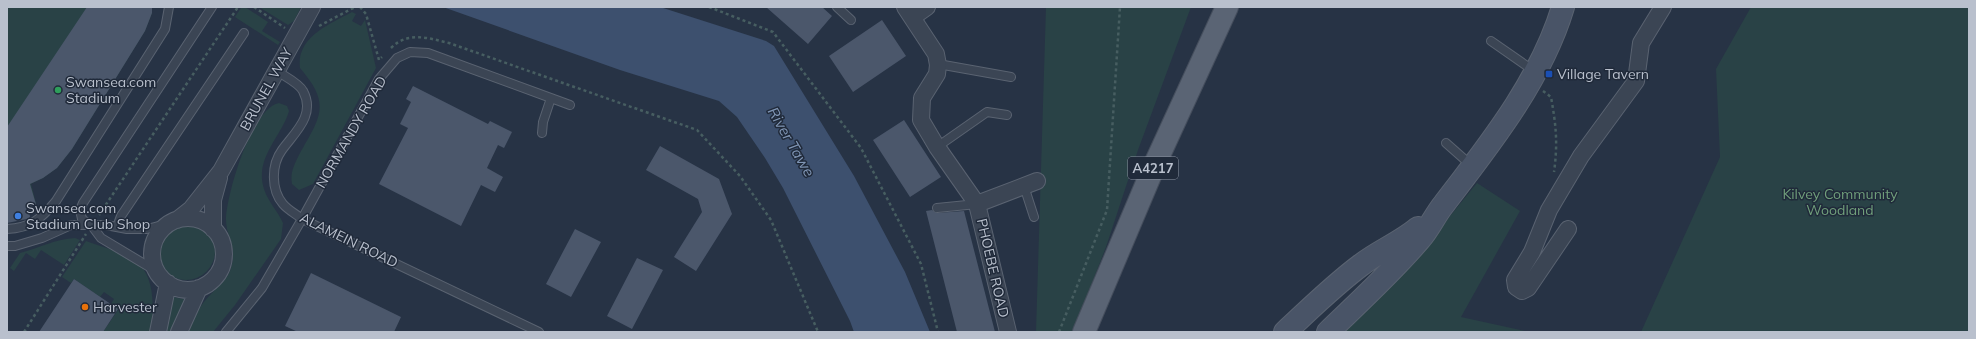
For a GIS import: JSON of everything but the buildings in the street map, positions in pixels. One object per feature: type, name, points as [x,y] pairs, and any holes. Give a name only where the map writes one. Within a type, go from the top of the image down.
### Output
[{"type":"main road","name":"A4217","points":[[1084,332],[1155,164],[1227,7]]},
{"type":"main road","points":[[1328,332],[1422,238],[1438,212],[1511,113],[1531,78],[1556,28],[1563,7]]},
{"type":"main road","points":[[1285,332],[1339,282],[1363,263],[1409,236],[1438,212]]},
{"type":"street","name":"BRUNEL WAY","points":[[156,271],[152,257],[153,246],[162,230],[191,209],[221,171],[312,7]]},
{"type":"street","points":[[927,7],[909,12],[936,54],[938,64]]},
{"type":"street","points":[[1568,230],[1528,288],[1522,291],[1516,287],[1515,280],[1532,252],[1549,210],[1581,156],[1636,80],[1641,43],[1663,7]]},
{"type":"street","name":"PHOEBE ROAD","points":[[938,64],[937,74],[922,98],[920,108],[921,120],[937,146],[966,185],[977,204],[1008,332]]},
{"type":"street","name":"BRUNEL WAY","points":[[199,288],[215,277],[223,261],[221,241],[213,229],[213,200],[221,171]]},
{"type":"street","name":"PHOEBE ROAD","points":[[977,204],[1031,183]]},
{"type":"street","points":[[174,221],[194,218],[203,221],[213,229]]},
{"type":"street","points":[[156,271],[168,283],[182,289],[199,288],[180,332]]},
{"type":"street","points":[[158,332],[168,283]]},
{"type":"lane","points":[[7,229],[18,228],[43,217],[56,201],[166,29],[169,7]]},
{"type":"lane","points":[[156,271],[101,238],[92,226],[82,219],[80,210],[83,203],[212,7]]},
{"type":"lane","points":[[837,7],[851,20]]},
{"type":"lane","points":[[117,227],[121,216],[244,33]]},
{"type":"lane","points":[[1491,41],[1531,78]]},
{"type":"lane","name":"NORMANDY ROAD","points":[[226,332],[262,288],[379,79],[397,58],[410,52],[428,53],[570,105]]},
{"type":"lane","points":[[938,64],[1011,77]]},
{"type":"lane","name":"ALAMEIN ROAD","points":[[276,71],[303,90],[308,104],[303,125],[281,151],[275,170],[274,186],[283,204],[302,219],[539,332]]},
{"type":"lane","points":[[542,133],[543,122],[551,98]]},
{"type":"lane","points":[[937,146],[987,112],[1007,115]]},
{"type":"lane","points":[[1446,143],[1473,166]]},
{"type":"lane","points":[[1031,183],[1034,217]]},
{"type":"lane","points":[[937,208],[977,204]]},
{"type":"lane","points":[[7,246],[15,246],[42,238],[71,225],[106,225],[127,229],[147,229],[174,221]]},
{"type":"path","points":[[24,332],[92,226],[238,7]]},
{"type":"path","points":[[315,28],[355,7]]},
{"type":"path","points":[[360,7],[366,14],[379,60],[385,54]]},
{"type":"path","points":[[709,7],[773,32],[861,148],[921,264],[938,332]]},
{"type":"path","points":[[1058,332],[1108,210],[1120,7]]},
{"type":"path","points":[[390,49],[396,43],[418,36],[450,43],[697,130],[740,176],[771,220],[818,332]]},
{"type":"path","points":[[1531,78],[1540,89],[1551,97],[1558,146],[1554,176]]},
{"type":"green space","name":"Swansea.com Stadium","points":[[7,7],[152,7],[152,13],[145,31],[72,149],[57,168],[31,184],[38,211],[7,212]]},
{"type":"green space","points":[[245,7],[268,22],[262,31],[280,42],[278,45],[235,17],[241,8]]},
{"type":"green space","points":[[259,7],[301,7],[294,21],[288,25]]},
{"type":"green space","points":[[1046,7],[1191,7],[1138,150],[1106,247],[1073,332],[1036,332]]},
{"type":"green space","name":"Kilvey Community Woodland","points":[[1751,7],[1969,7],[1969,332],[1641,332],[1720,157],[1716,69]]},
{"type":"green space","points":[[352,12],[356,14],[352,21],[361,26],[365,20],[376,68],[313,184],[299,190],[292,184],[293,169],[299,155],[313,131],[319,111],[319,102],[316,92],[300,68],[300,57],[303,48],[316,33],[334,21]]},
{"type":"green space","points":[[279,103],[287,106],[289,111],[286,120],[266,157],[262,178],[266,194],[283,223],[281,239],[235,305],[213,332],[187,332],[201,306],[229,274],[233,255],[227,230],[226,217],[236,171],[250,135],[259,120],[269,109]]},
{"type":"green space","points":[[1477,183],[1520,211],[1461,317],[1530,332],[1345,332],[1432,238]]},
{"type":"green space","points":[[180,222],[192,222],[207,230],[215,245],[215,257],[207,272],[192,280],[180,280],[165,272],[157,257],[157,245],[165,230]]},
{"type":"green space","points":[[75,238],[80,240],[64,265],[41,250],[35,259],[26,253],[14,271],[10,268],[20,253],[54,242]]},
{"type":"green space","points":[[86,241],[126,255],[137,262],[143,269],[148,277],[152,295],[152,332],[103,332],[118,310],[111,304],[114,299],[104,292],[100,297],[74,279],[71,283],[62,277]]},
{"type":"green space","points":[[168,296],[188,300],[175,332],[167,332],[169,308]]},
{"type":"water","name":"River Tawe","points":[[443,7],[660,7],[766,41],[774,46],[854,176],[905,272],[930,332],[854,332],[850,321],[783,188],[765,158],[737,117],[719,101],[620,70]]},
{"type":"place","name":"Village Tavern","points":[[1549,74]]},
{"type":"place","name":"Swansea.com Stadium","points":[[58,90]]},
{"type":"place","name":"Swansea.com Stadium Club Shop","points":[[18,216]]},
{"type":"place","name":"Harvester","points":[[85,307]]}]
